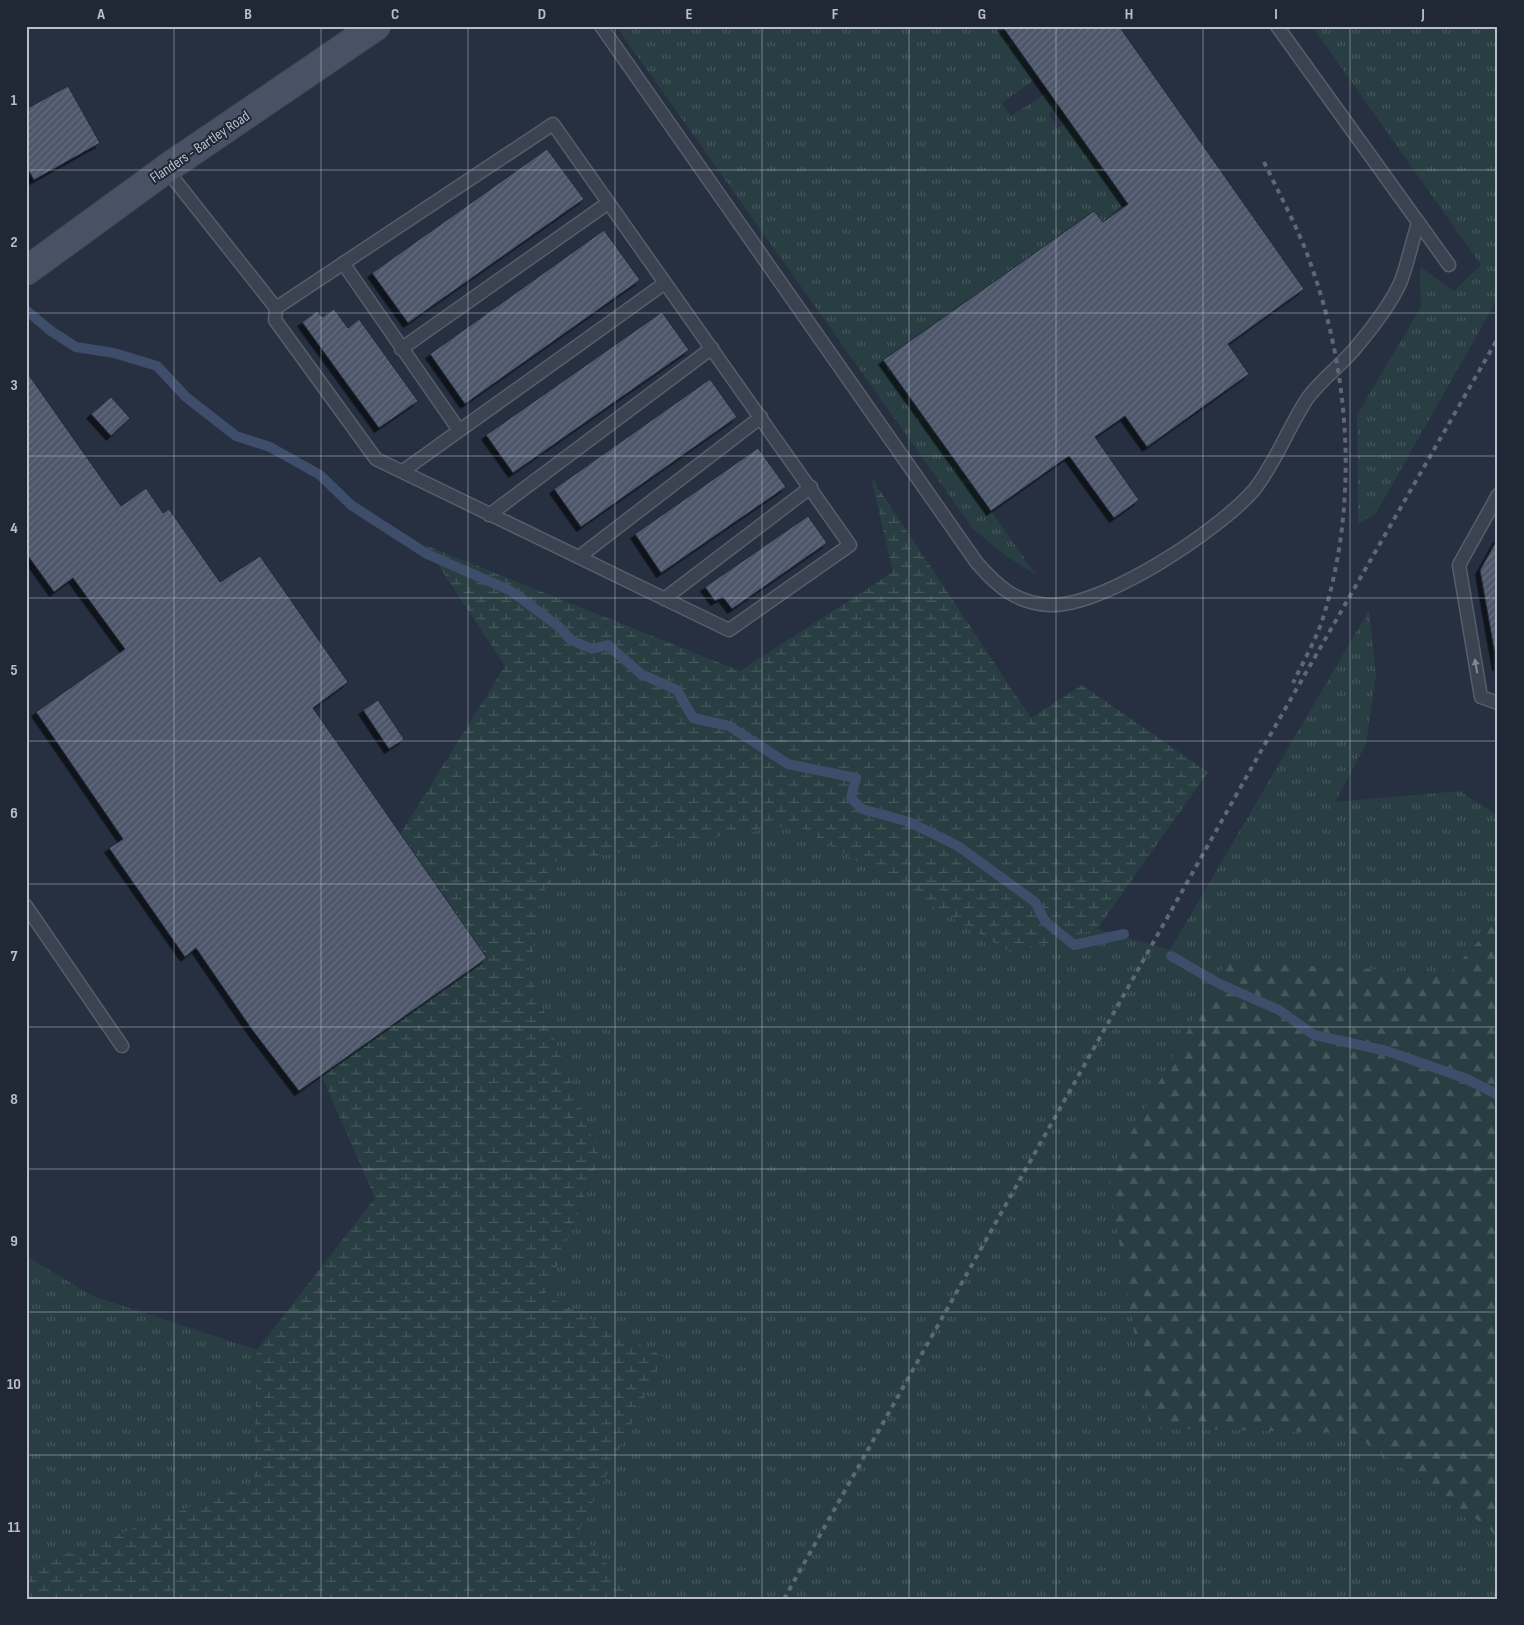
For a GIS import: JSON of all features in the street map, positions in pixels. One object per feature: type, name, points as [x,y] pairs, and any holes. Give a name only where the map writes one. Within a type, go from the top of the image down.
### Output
[{"type":"main road","name":"Flanders - Bartley Road","points":[[26,271],[166,169],[376,26]]},
{"type":"lane","points":[[600,26],[976,564],[997,586],[1022,599],[1050,605],[1075,602],[1150,568],[1186,548],[1222,520],[1254,490],[1277,455],[1308,398],[1356,348],[1388,305],[1401,281],[1418,223]]},
{"type":"lane","points":[[1277,26],[1449,265]]},
{"type":"lane","points":[[166,169],[276,308],[275,320],[376,460],[403,471],[729,630],[850,545],[553,124],[276,308]]},
{"type":"lane","points":[[401,349],[608,203]]},
{"type":"lane","points":[[343,263],[459,430]]},
{"type":"lane","points":[[403,471],[665,283]]},
{"type":"lane","points":[[490,514],[712,348]]},
{"type":"lane","points":[[580,557],[761,417]]},
{"type":"lane","points":[[664,598],[810,487]]},
{"type":"lane","points":[[1498,495],[1458,565],[1481,697],[1498,703]]},
{"type":"lane","points":[[26,906],[122,1046]]},
{"type":"green space","points":[[616,26],[1001,26],[1038,77],[1002,103],[1011,116],[1045,94],[1059,107],[1049,114],[1057,128],[1070,122],[1126,201],[1103,222],[1094,211],[991,511],[1036,575],[1006,556],[973,529]]},
{"type":"green space","points":[[1312,26],[1498,26],[1498,298],[1376,513],[1358,524],[1357,415],[1421,307],[1420,267],[1454,291],[1481,265]]},
{"type":"green space","points":[[871,477],[1031,718],[1082,685],[1208,772],[1097,929],[1012,953],[796,825],[550,863],[529,972],[600,1158],[545,1295],[664,1357],[579,1531],[636,1599],[26,1599],[26,1569],[254,1483],[257,1350],[375,1198],[292,1008],[505,666],[425,545],[740,671],[893,572]]},
{"type":"green space","points":[[1369,610],[1376,675],[1366,744],[1335,802],[1460,791],[1498,816],[1498,919],[1449,974],[1226,961],[1150,1428],[1352,1433],[1489,1528],[1498,1541],[1498,1599],[636,1599],[579,1531],[663,1357],[545,1295],[600,1158],[529,972],[550,863],[796,825],[1012,953],[1097,929],[1170,950]]},
{"type":"green space","points":[[1498,919],[1498,1541],[1489,1528],[1352,1433],[1150,1428],[1108,1175],[1226,961],[1449,974]]},
{"type":"green space","points":[[26,1256],[93,1296],[257,1350],[254,1483],[26,1569]]},
{"type":"building","points":[[1002,26],[1119,26],[1304,289],[1228,344],[1249,374],[1147,447],[1125,416],[1095,437],[1139,500],[1114,518],[1069,456],[991,511],[883,360],[1094,211],[1103,222],[1128,204]]},
{"type":"building","points":[[68,86],[100,143],[34,180],[26,166],[26,109]]},
{"type":"building","points":[[547,149],[584,199],[408,323],[372,273]]},
{"type":"building","points":[[604,230],[640,280],[465,404],[430,354]]},
{"type":"building","points":[[334,309],[348,328],[359,319],[418,401],[379,428],[302,322],[317,311],[322,317]]},
{"type":"building","points":[[662,312],[689,350],[513,473],[486,435]]},
{"type":"building","points":[[26,371],[121,506],[146,488],[163,513],[169,509],[220,582],[260,556],[348,682],[313,708],[487,958],[299,1091],[253,1031],[196,948],[185,957],[109,848],[123,839],[36,712],[125,649],[73,578],[54,592],[26,553]]},
{"type":"building","points":[[710,379],[737,417],[581,527],[554,489]]},
{"type":"building","points":[[111,397],[130,418],[111,436],[91,414]]},
{"type":"building","points":[[758,448],[786,487],[661,573],[635,534]]},
{"type":"building","points":[[808,516],[827,543],[732,609],[723,597],[715,601],[705,587]]},
{"type":"building","points":[[1498,538],[1498,666],[1497,666],[1480,570]]},
{"type":"building","points":[[378,700],[404,739],[389,749],[363,710]]},
{"type":"waterway","points":[[26,310],[51,331],[76,347],[114,353],[157,366],[186,397],[236,436],[270,447],[320,475],[351,505],[427,554],[511,591],[558,626],[571,640],[592,649],[608,645],[641,674],[677,690],[693,718],[729,726],[788,764],[856,778],[851,798],[862,809],[909,822],[958,846],[1035,902],[1045,921],[1074,945],[1124,934]]},
{"type":"waterway","points":[[1171,956],[1220,984],[1279,1010],[1314,1035],[1387,1051],[1467,1079],[1498,1095]]},
{"type":"railway","points":[[1264,162],[1306,251],[1321,295],[1332,340],[1340,386],[1345,433],[1345,480],[1342,526],[1335,573],[1320,626],[1293,683]]},
{"type":"railway","points":[[784,1599],[1261,751],[1498,338]]}]
